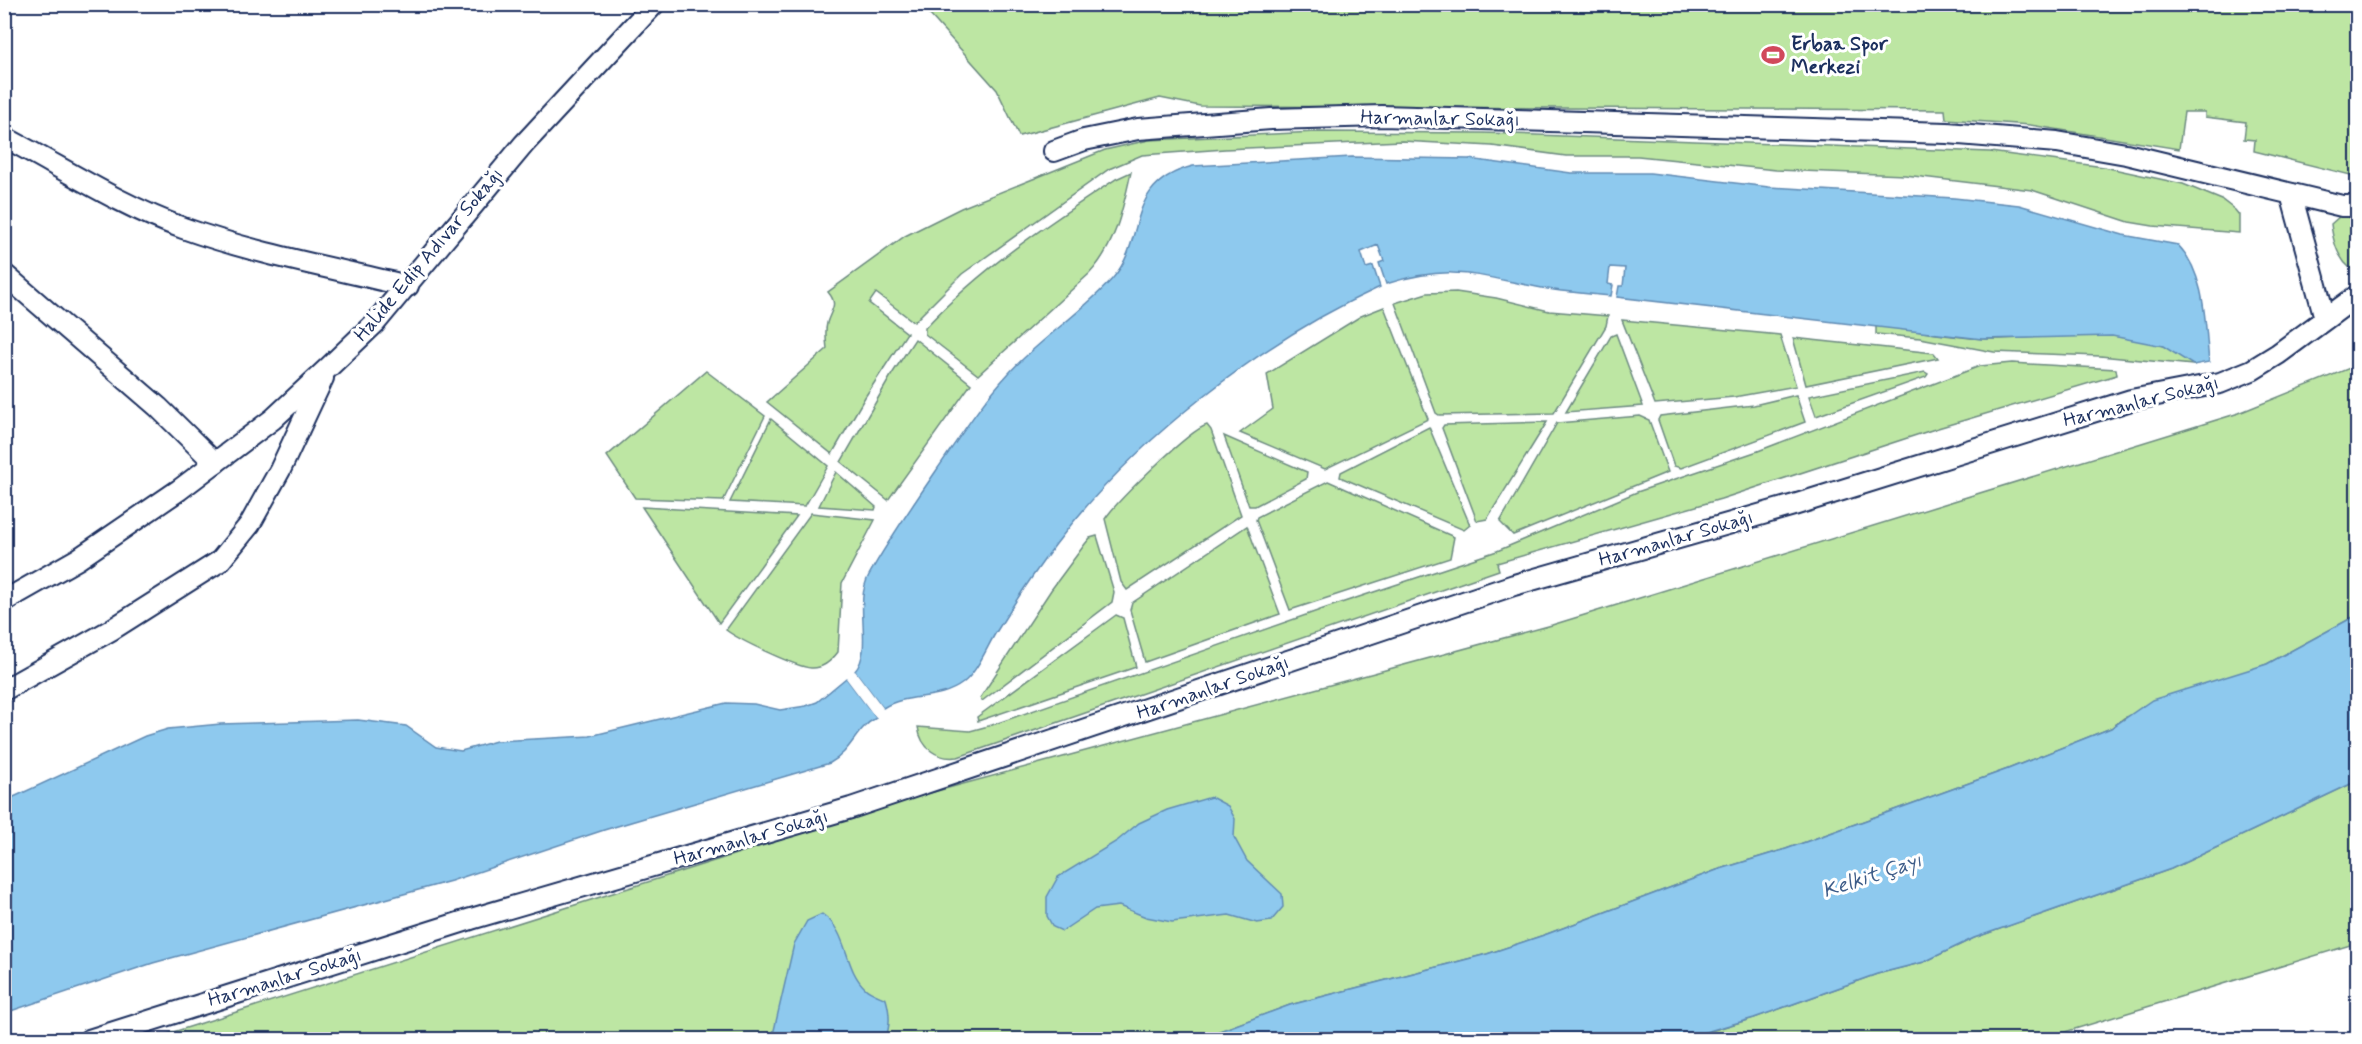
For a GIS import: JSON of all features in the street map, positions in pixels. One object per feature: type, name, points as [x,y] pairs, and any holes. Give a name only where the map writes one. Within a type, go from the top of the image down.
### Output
[{"type":"street","name":"Halide Edip Adıvar Sokağı","points":[[4,602],[78,560],[215,463],[273,418],[328,368],[408,286],[524,144],[654,4]]},
{"type":"street","name":"Harmanlar Sokağı","points":[[1054,151],[1084,140],[1138,129],[1272,119],[1382,116],[1947,133],[2057,142],[2170,164],[2342,206],[2358,206]]},
{"type":"street","points":[[4,137],[154,216],[183,228],[262,251],[408,286]]},
{"type":"street","points":[[2290,194],[2325,318]]},
{"type":"street","points":[[4,274],[127,380],[215,463]]},
{"type":"street","name":"Harmanlar Sokağı","points":[[89,1040],[460,923],[851,808],[1514,585],[1794,505],[2131,400],[2220,383],[2252,370],[2278,354],[2358,295]]},
{"type":"street","points":[[4,690],[111,630],[220,561],[250,524],[280,470],[328,368]]},
{"type":"green space","name":"Erbaa Spor Merkezi","points":[[921,5],[2357,5],[2357,190],[2353,190],[2351,175],[2254,151],[2255,140],[2244,139],[2246,122],[2205,117],[2205,112],[2184,112],[2179,149],[2030,125],[1946,119],[1945,110],[1200,106],[1160,98],[1019,136],[997,90]]},
{"type":"green space","points":[[1316,132],[1483,133],[1990,152],[2104,167],[2183,184],[2222,200],[2235,210],[2239,215],[2239,233],[2129,222],[2032,190],[1905,175],[1776,170],[1638,156],[1566,156],[1492,146],[1402,141],[1142,155],[1109,169],[962,274],[914,322],[876,293],[869,303],[907,333],[865,397],[832,454],[767,402],[827,349],[826,326],[834,304],[828,292],[905,236],[961,208],[1105,150],[1149,140]]},
{"type":"green space","points":[[1131,172],[1117,227],[1098,263],[1089,274],[978,375],[925,334],[925,328],[946,306],[992,266],[1065,213],[1116,179]]},
{"type":"green space","points":[[2357,214],[2356,272],[2341,258],[2333,238],[2331,224],[2340,216]]},
{"type":"green space","points":[[1456,292],[1496,298],[1549,311],[1608,316],[1606,326],[1554,413],[1439,415],[1436,413],[1395,303],[1427,293]]},
{"type":"green space","points":[[1384,307],[1428,419],[1325,469],[1240,433],[1273,409],[1267,374],[1361,316]]},
{"type":"green space","points":[[1622,320],[1780,335],[1796,386],[1734,397],[1655,404]]},
{"type":"green space","points":[[1876,325],[1985,339],[2065,335],[2121,336],[2148,341],[2172,350],[2193,365],[2100,356],[1994,352],[1920,338],[1876,334]]},
{"type":"green space","points":[[1616,334],[1643,406],[1566,412],[1611,336]]},
{"type":"green space","points":[[1793,338],[1934,353],[1938,358],[1806,385]]},
{"type":"green space","points":[[915,339],[971,384],[888,500],[841,462]]},
{"type":"green space","points":[[2012,363],[2116,369],[2117,375],[1938,428],[1721,499],[1497,563],[1499,570],[958,757],[943,757],[931,751],[926,747],[920,734],[918,727],[970,731],[992,725],[1326,608],[1497,551],[1637,492],[1758,451],[1980,366]]},
{"type":"green space","points":[[2357,365],[2357,615],[2267,664],[2124,718],[2111,728],[2008,769],[1786,849],[1717,870],[1487,954],[1290,1005],[1198,1039],[148,1040],[926,794],[1552,625],[2239,413]]},
{"type":"green space","points":[[706,371],[765,416],[723,501],[635,498],[607,456]]},
{"type":"green space","points":[[1925,372],[1928,374],[1926,377],[1816,416],[1809,396]]},
{"type":"green space","points":[[1796,395],[1805,422],[1681,468],[1674,466],[1658,420],[1660,416],[1754,405]]},
{"type":"green space","points":[[1640,416],[1649,420],[1668,472],[1513,535],[1500,522],[1557,423]]},
{"type":"green space","points":[[771,419],[828,466],[805,506],[730,502]]},
{"type":"green space","points":[[1547,422],[1487,519],[1477,521],[1442,428],[1444,425]]},
{"type":"green space","points":[[1207,425],[1211,430],[1241,515],[1127,590],[1121,582],[1105,519],[1153,468],[1185,439]]},
{"type":"green space","points":[[1429,427],[1470,525],[1464,530],[1340,477],[1341,472]]},
{"type":"green space","points":[[1224,436],[1307,472],[1306,479],[1255,506],[1249,506]]},
{"type":"green space","points":[[836,472],[876,507],[875,510],[819,506]]},
{"type":"green space","points":[[1328,481],[1454,537],[1450,558],[1290,610],[1256,520],[1257,517]]},
{"type":"green space","points":[[642,507],[797,516],[719,623]]},
{"type":"green space","points":[[811,513],[875,520],[842,583],[838,652],[830,661],[815,668],[793,663],[726,630]]},
{"type":"green space","points":[[1247,526],[1280,614],[1145,662],[1130,610],[1132,603]]},
{"type":"green space","points":[[1097,536],[1114,592],[1112,602],[982,701],[980,698],[1051,590],[1090,538]]},
{"type":"green space","points":[[1116,615],[1123,618],[1136,667],[978,721],[977,717]]},
{"type":"green space","points":[[2357,781],[2357,943],[2042,1039],[1681,1040],[1754,1018],[1877,974],[1924,962],[1974,938],[2171,869]]},
{"type":"water","points":[[1352,157],[1469,159],[1571,173],[1650,173],[1769,187],[1954,198],[2019,205],[2123,235],[2178,245],[2194,270],[2199,285],[2205,316],[2209,362],[2193,365],[2163,346],[2112,336],[1982,339],[1617,297],[1619,286],[1623,286],[1625,268],[1610,267],[1608,284],[1613,285],[1611,296],[1576,293],[1482,276],[1448,273],[1430,274],[1386,284],[1379,263],[1384,261],[1378,245],[1361,252],[1366,268],[1373,266],[1380,287],[1336,309],[1246,364],[1162,431],[1123,468],[1087,506],[1048,555],[1009,611],[977,667],[963,683],[943,693],[903,700],[883,708],[855,671],[863,651],[863,599],[869,575],[910,509],[989,396],[1021,360],[1088,303],[1113,278],[1124,262],[1140,213],[1156,185],[1171,174],[1193,166]]},
{"type":"water","name":"Kelkit Çayı","points":[[2357,615],[2357,781],[2171,869],[1974,938],[1924,962],[1877,974],[1754,1018],[1681,1039],[1198,1039],[1290,1005],[1487,954],[1547,934],[1717,870],[1786,849],[2008,769],[2111,728],[2152,700],[2267,664]]},
{"type":"water","points":[[846,678],[876,718],[863,728],[838,758],[830,763],[604,830],[451,881],[153,963],[5,1013],[5,801],[145,736],[168,729],[221,724],[358,720],[406,726],[436,747],[461,751],[496,741],[590,736],[726,703],[754,704],[780,710],[806,706],[817,702]]},
{"type":"water","points":[[1211,797],[1228,806],[1235,819],[1234,837],[1247,861],[1282,894],[1283,907],[1271,921],[1257,923],[1229,915],[1172,922],[1146,917],[1119,906],[1095,909],[1062,931],[1053,927],[1047,916],[1047,897],[1058,877],[1117,841],[1139,823],[1167,810]]},
{"type":"water","points":[[822,914],[837,930],[858,980],[867,990],[886,999],[889,1019],[885,1039],[772,1039],[794,944],[807,921]]},
{"type":"pier","points":[[855,671],[883,708],[881,710],[852,673]]},
{"type":"pier","points":[[849,676],[878,715],[876,718],[846,678]]},
{"type":"place","name":"Erbaa Spor Merkezi","points":[[1773,55]]}]
